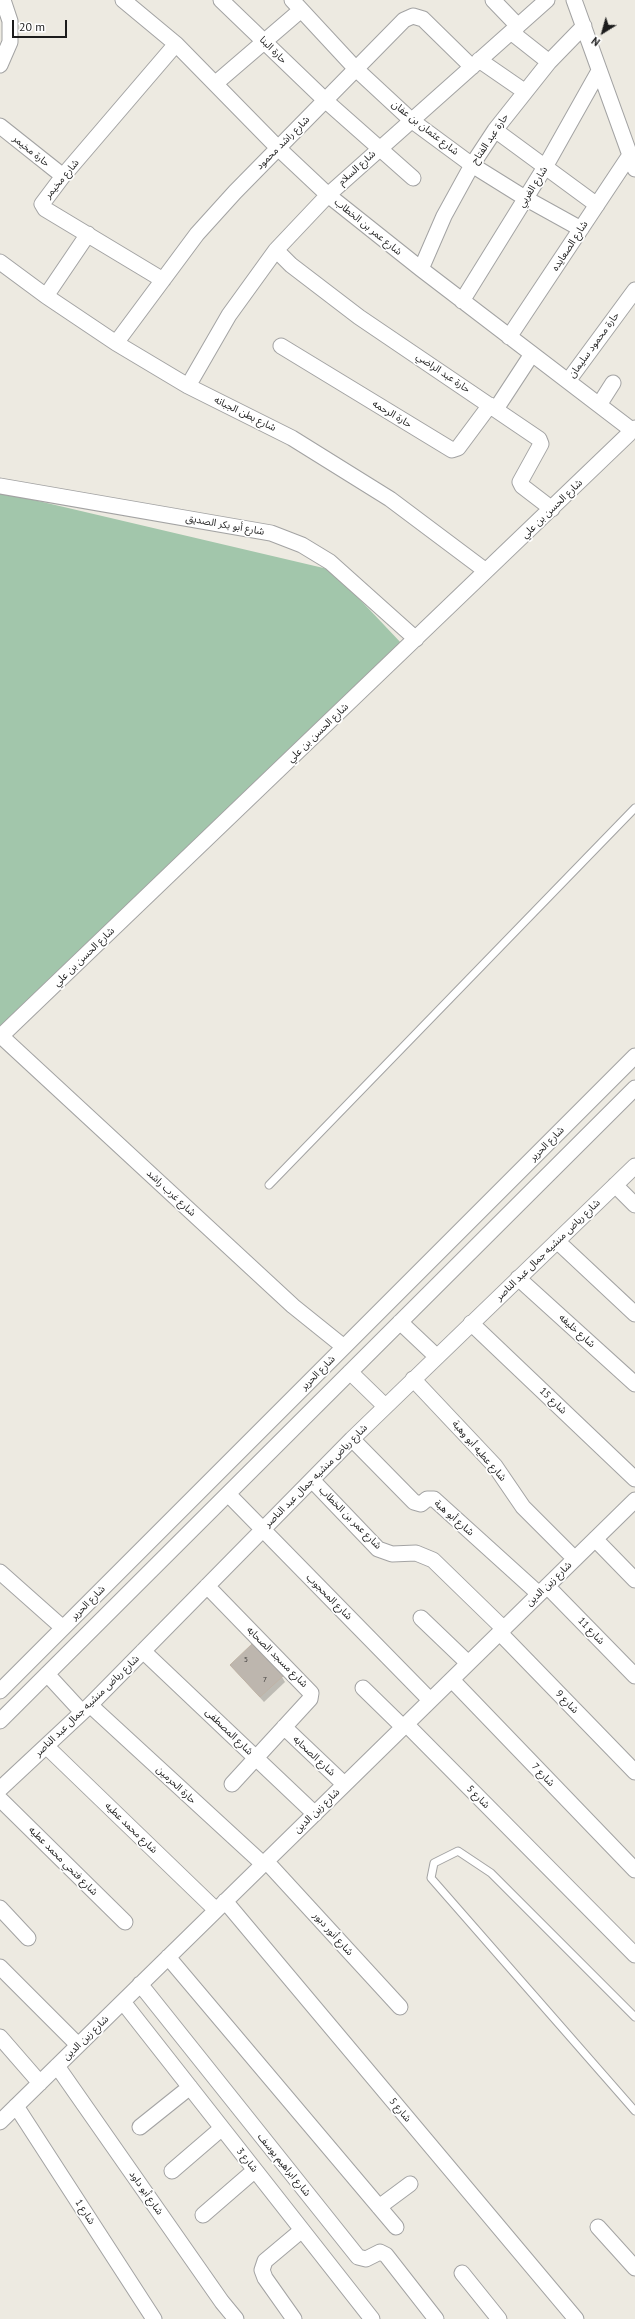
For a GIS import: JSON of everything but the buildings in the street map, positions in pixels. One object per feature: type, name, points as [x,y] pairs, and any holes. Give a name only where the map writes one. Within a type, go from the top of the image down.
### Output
[{"type":"street","points":[[0,65],[10,42],[10,21],[3,0]]},
{"type":"street","name":"شارع عمر بن الخطاب","points":[[123,0],[176,44],[278,148],[328,195],[462,301],[634,430]]},
{"type":"street","name":"حارة البنا","points":[[221,0],[248,24],[326,101],[413,178]]},
{"type":"street","points":[[493,0],[514,29],[549,62]]},
{"type":"street","name":"شارع السلام","points":[[188,386],[229,315],[276,250],[328,195],[547,0]]},
{"type":"street","points":[[574,0],[635,169]]},
{"type":"street","points":[[216,84],[265,42],[296,5]]},
{"type":"street","name":"شارع عثمان بن عفان","points":[[296,5],[356,69],[411,120],[472,165],[525,198],[581,229]]},
{"type":"street","name":"شارع راشد محمود","points":[[116,343],[197,234],[278,148],[326,101],[404,20],[413,16],[423,19],[475,63],[524,92]]},
{"type":"street","name":"حارة عبد الفتاح","points":[[421,269],[444,216],[472,165],[495,130],[549,62],[584,26]]},
{"type":"street","name":"شارع مخيمر","points":[[163,280],[42,206],[42,202],[176,44]]},
{"type":"street","name":"شارع الغربي","points":[[462,301],[545,167],[599,71]]},
{"type":"street","name":"حارة مخيمر","points":[[0,126],[63,176]]},
{"type":"street","points":[[495,130],[597,205]]},
{"type":"street","name":"شارع الصعايده","points":[[509,337],[630,155]]},
{"type":"street","points":[[46,296],[88,234]]},
{"type":"street","name":"حارة عبد الراضي","points":[[276,250],[291,265],[359,317],[539,439],[541,444],[520,482],[522,486],[552,508]]},
{"type":"street","name":"شارع بطن الجبانه","points":[[0,262],[46,296],[116,343],[188,386],[305,446],[390,499],[486,571]]},
{"type":"street","name":"حارة محمود سليمان","points":[[568,382],[635,290]]},
{"type":"street","name":"حارة الرحمه","points":[[280,346],[452,450],[458,448],[493,407],[532,354]]},
{"type":"street","points":[[599,405],[613,383]]},
{"type":"street","name":"شارع الحسن بن علي","points":[[0,1037],[634,430]]},
{"type":"street","name":"شارع أبو بكر الصديق","points":[[0,486],[271,533],[302,545],[330,562],[416,639]]},
{"type":"street","name":"شارع غرب راشد","points":[[0,1037],[293,1306],[344,1347]]},
{"type":"street","name":"شارع الحرير","points":[[0,1691],[439,1252],[634,1060]]},
{"type":"street","points":[[0,1721],[635,1088]]},
{"type":"street","name":"شارع رياض منشيه جمال عبد الناصر","points":[[0,1789],[86,1709],[385,1406],[635,1166]]},
{"type":"street","points":[[615,1185],[635,1204]]},
{"type":"street","points":[[557,1241],[635,1314]]},
{"type":"street","points":[[439,1252],[454,1268]]},
{"type":"street","points":[[417,1274],[432,1290]]},
{"type":"street","name":"شارع خليفه","points":[[518,1278],[635,1384]]},
{"type":"street","points":[[400,1322],[436,1356]]},
{"type":"street","name":"شارع 15","points":[[471,1323],[635,1479]]},
{"type":"street","points":[[350,1372],[385,1406]]},
{"type":"street","name":"شارع عطيه أبو وهبة","points":[[413,1379],[495,1466],[523,1507],[575,1559]]},
{"type":"street","name":"شارع أبو هبة","points":[[352,1439],[414,1502],[421,1504],[427,1499],[434,1499],[543,1590]]},
{"type":"street","name":"شارع عمر بن الخطاب","points":[[312,1480],[378,1550],[392,1554],[416,1553],[433,1560],[502,1631]]},
{"type":"street","name":"شارع المحجوب","points":[[228,1494],[430,1700]]},
{"type":"street","name":"شارع زين الدين","points":[[0,2122],[635,1500]]},
{"type":"street","points":[[596,1539],[635,1580]]},
{"type":"street","points":[[0,1572],[63,1628]]},
{"type":"street","name":"شارع مسجد الصحابه","points":[[207,1586],[310,1691],[311,1698],[232,1784]]},
{"type":"street","name":"شارع 11","points":[[543,1590],[635,1676]]},
{"type":"street","points":[[421,1618],[468,1663]]},
{"type":"street","name":"شارع 9","points":[[502,1631],[635,1772]]},
{"type":"street","name":"شارع المصطفى","points":[[143,1651],[315,1814]]},
{"type":"street","name":"حارة الحرمين","points":[[47,1674],[265,1862]]},
{"type":"street","name":"شارع 7","points":[[452,1680],[635,1870]]},
{"type":"street","name":"شارع 5","points":[[363,1688],[405,1726],[635,1955]]},
{"type":"street","name":"شارع الصحابه","points":[[284,1727],[344,1784]]},
{"type":"street","name":"شارع محمد عطيه","points":[[46,1746],[221,1905]]},
{"type":"street","name":"شارع فتحي محمد عطيه","points":[[0,1799],[125,1922]]},
{"type":"street","name":"شارع أنور دبور","points":[[265,1862],[400,2007]]},
{"type":"street","name":"شارع 5","points":[[221,1905],[576,2319]]},
{"type":"street","points":[[0,1908],[28,1938]]},
{"type":"street","points":[[168,1957],[396,2227]]},
{"type":"street","points":[[0,1967],[78,2045]]},
{"type":"street","name":"شارع ابراهيم يوسف","points":[[140,1984],[358,2257],[366,2259],[380,2252],[386,2255],[436,2319]]},
{"type":"street","name":"شارع 3","points":[[122,2002],[372,2319]]},
{"type":"street","points":[[0,2037],[40,2083]]},
{"type":"street","name":"شارع أبو داود","points":[[57,2066],[222,2302],[236,2319]]},
{"type":"street","points":[[140,2127],[190,2087]]},
{"type":"street","name":"شارع 1","points":[[16,2106],[154,2319]]},
{"type":"street","points":[[172,2171],[222,2128]]},
{"type":"street","points":[[202,2215],[255,2170]]},
{"type":"street","points":[[379,2207],[410,2184]]},
{"type":"street","points":[[598,2227],[635,2268]]},
{"type":"street","points":[[294,2319],[265,2278],[262,2270],[264,2260],[302,2230]]},
{"type":"street","points":[[462,2274],[499,2319]]},
{"type":"lane","points":[[269,1185],[635,808]]},
{"type":"lane","points":[[635,2017],[491,1873],[458,1851],[434,1863],[430,1878],[635,2111]]},
{"type":"green space","points":[[0,492],[332,570],[403,645],[0,1033]]}]
